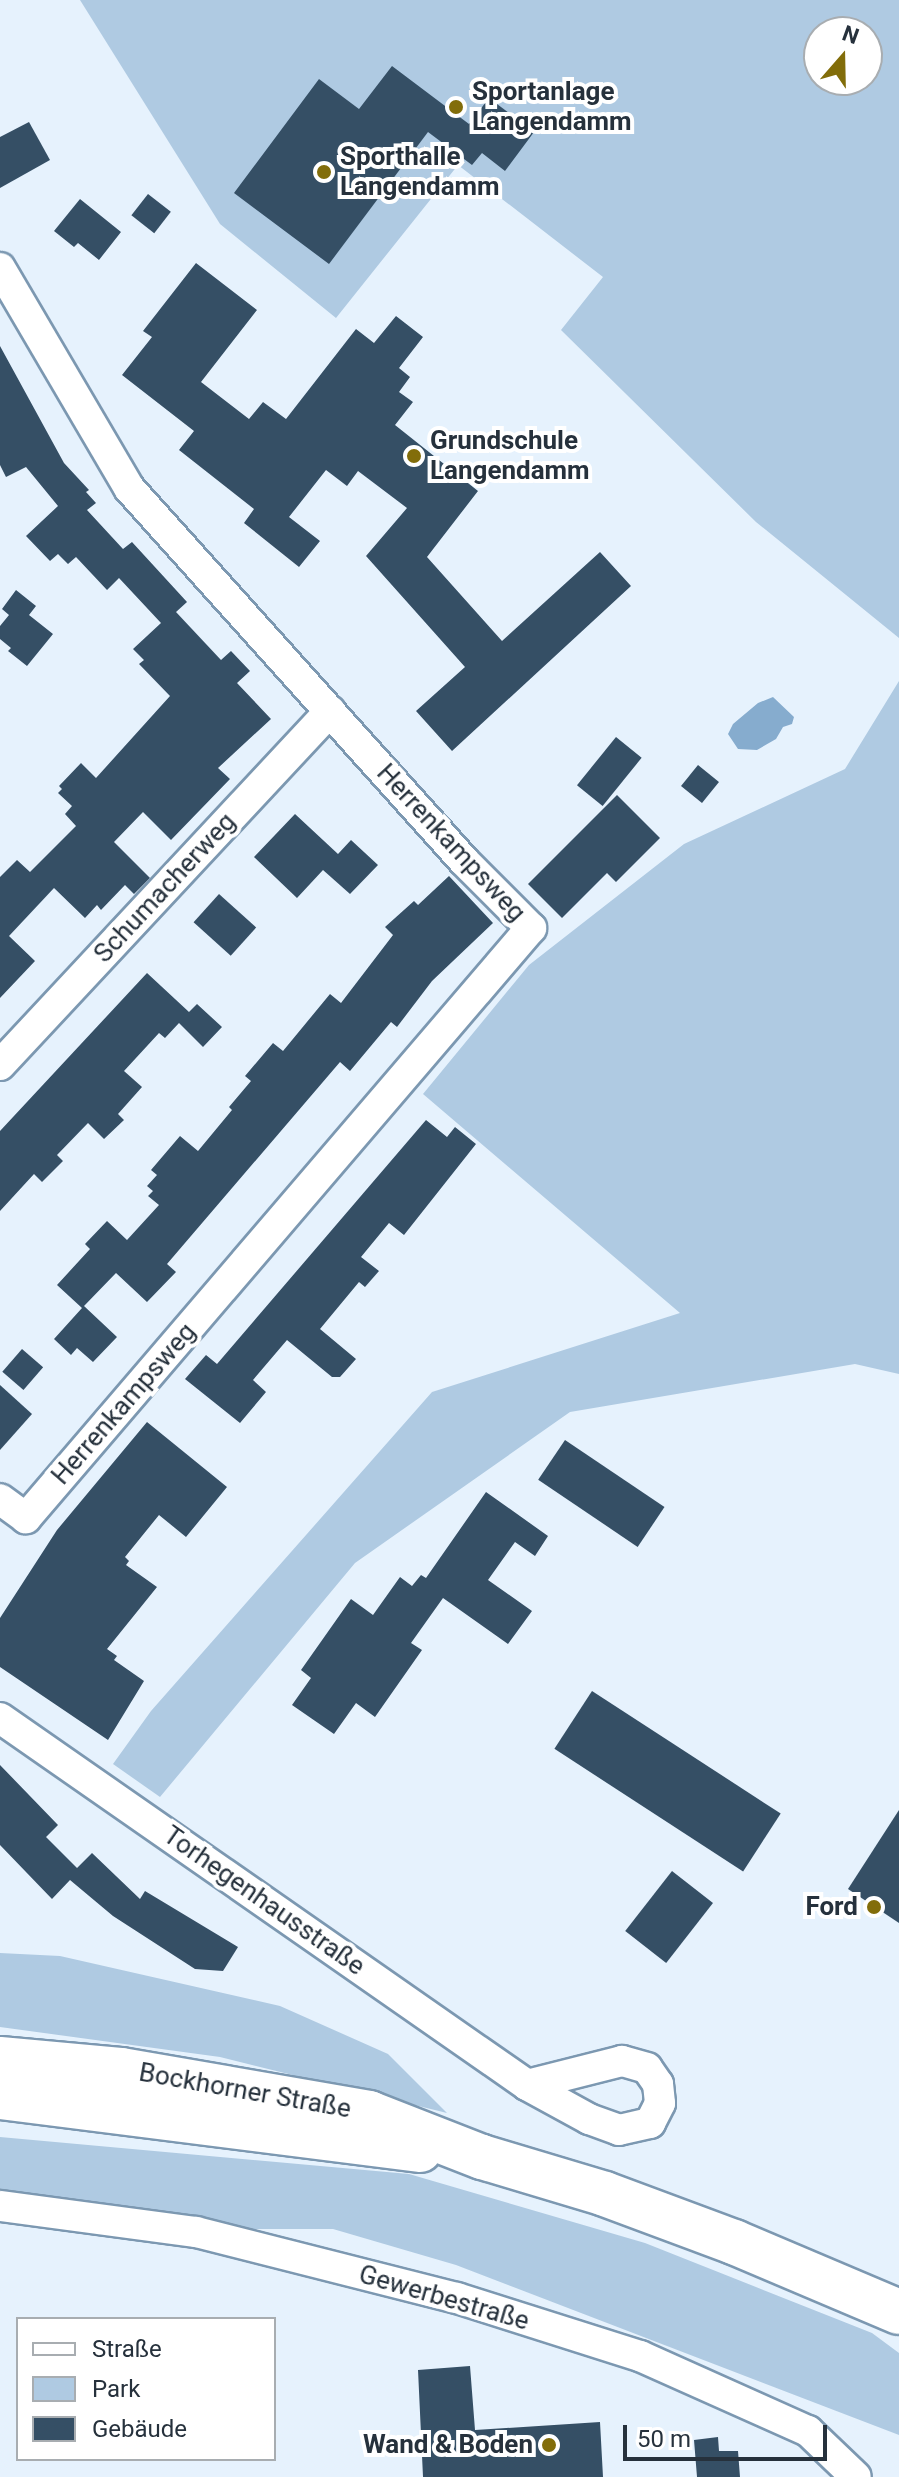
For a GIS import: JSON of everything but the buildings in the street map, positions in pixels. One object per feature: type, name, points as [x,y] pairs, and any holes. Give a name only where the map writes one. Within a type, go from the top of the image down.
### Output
[{"type":"main road","name":"Bockhorner Straße","points":[[0,2059],[121,2070],[353,2110],[734,2242],[899,2312]]},
{"type":"main road","name":"Bockhorner Straße","points":[[0,2097],[482,2157]]},
{"type":"street","name":"Herrenkampsweg","points":[[0,1499],[26,1518],[531,928],[464,861],[129,488],[5,288]]},
{"type":"street","name":"Schumacherweg","points":[[0,1065],[330,711]]},
{"type":"street","name":"Torhegenhausstraße","points":[[0,1718],[527,2085]]},
{"type":"street","name":"Gewerbestraße","points":[[0,2206],[196,2232],[457,2298],[640,2356],[808,2431],[856,2477]]},
{"type":"green space","points":[[80,0],[899,0],[899,638],[756,522],[561,330],[603,277],[458,165],[336,318],[220,224]]},
{"type":"green space","points":[[899,681],[899,1374],[855,1364],[570,1412],[355,1563],[160,1797],[113,1764],[151,1711],[432,1392],[680,1313],[423,1094],[529,965],[684,844],[845,769]]},
{"type":"green space","points":[[0,1953],[60,1956],[280,2006],[388,2054],[447,2113],[220,2057],[0,2027]]},
{"type":"green space","points":[[0,2137],[409,2174],[645,2243],[872,2333],[899,2353],[899,2435],[456,2265],[333,2229],[251,2229],[0,2189]]},
{"type":"shaded area","points":[[773,697],[794,717],[792,724],[783,727],[776,739],[757,750],[738,749],[728,734],[733,724],[758,703]]},
{"type":"place","name":"Sportanlage Langendamm","points":[[456,107]]},
{"type":"place","name":"Sporthalle Langendamm","points":[[324,172]]},
{"type":"place","name":"Grundschule Langendamm","points":[[414,456]]},
{"type":"place","name":"Ford","points":[[874,1907]]},
{"type":"place","name":"Wand & Boden","points":[[549,2445]]}]
